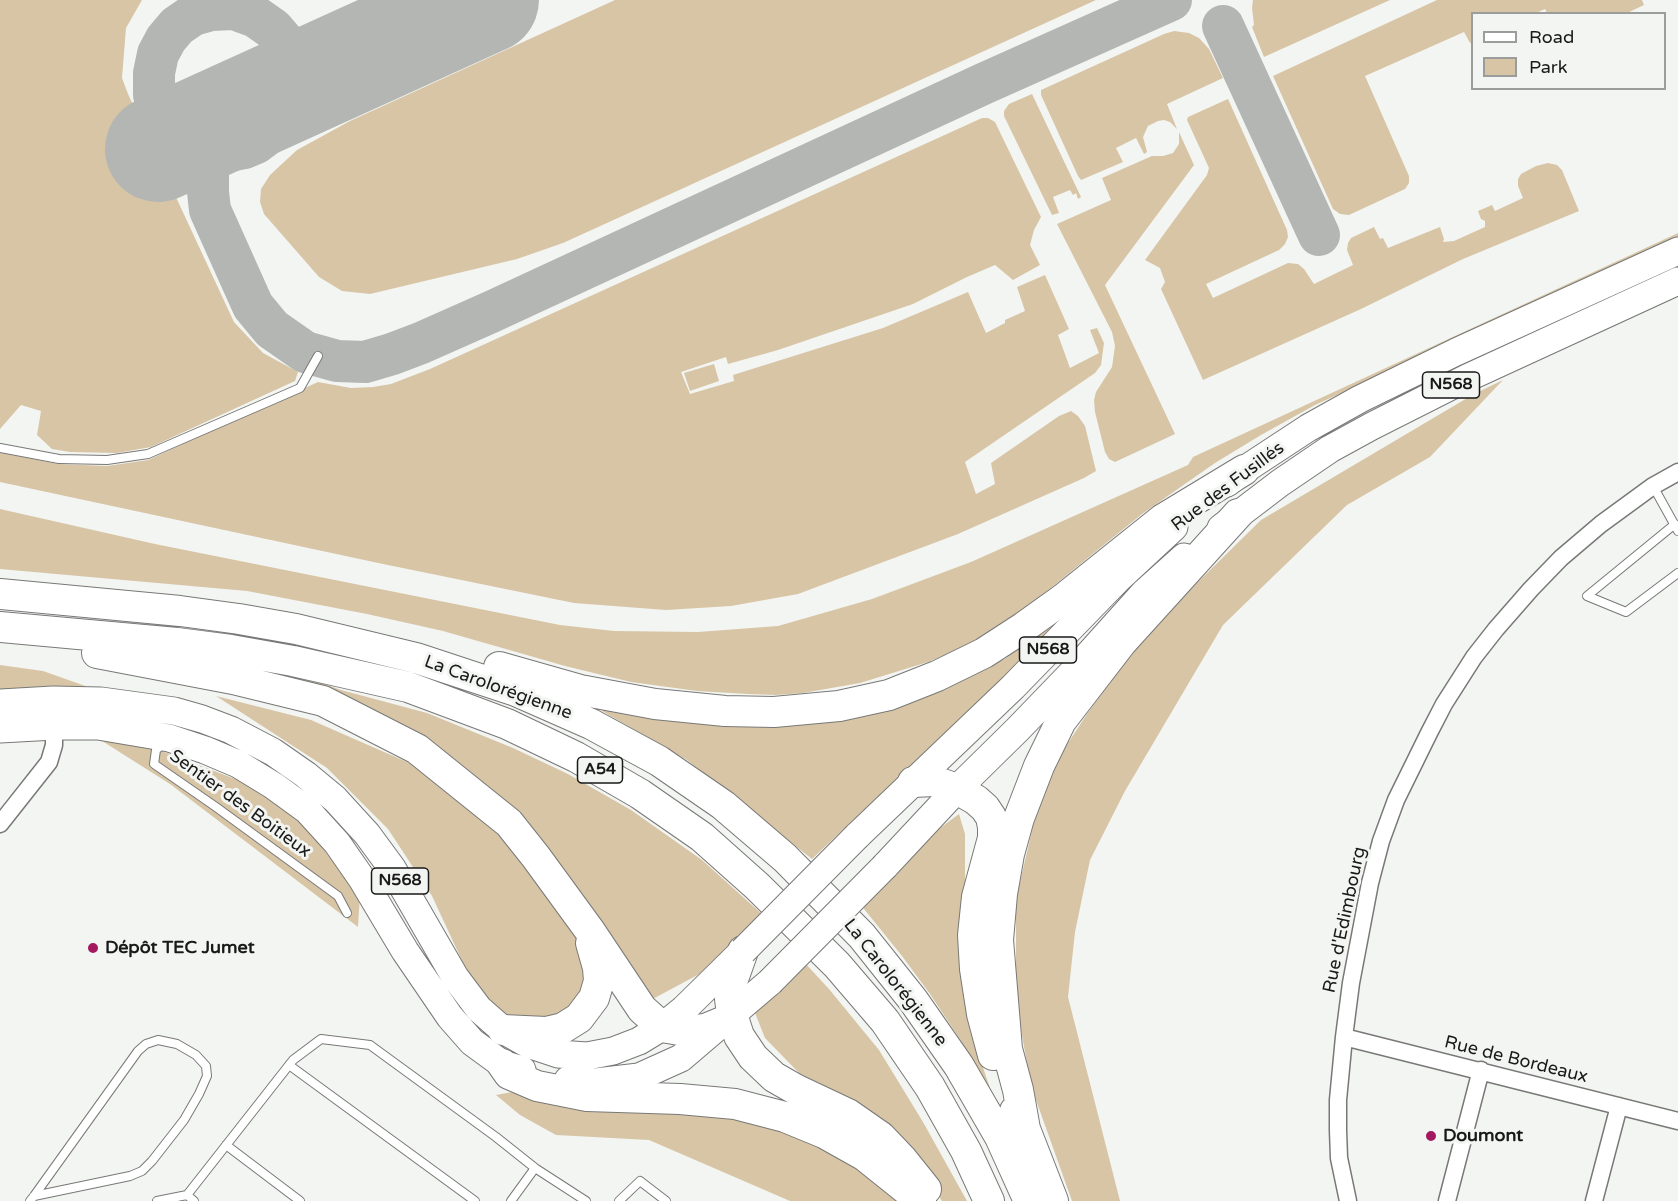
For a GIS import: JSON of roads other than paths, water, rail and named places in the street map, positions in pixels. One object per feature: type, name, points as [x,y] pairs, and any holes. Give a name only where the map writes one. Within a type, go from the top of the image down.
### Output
[{"type":"highway","name":"Rue des Fusillés","points":[[743,951],[857,836],[1013,687],[1161,538],[1244,470],[1308,428],[1403,377],[1678,251]]},
{"type":"highway","name":"Rue des Fusillés","points":[[727,1018],[770,982],[885,866],[957,789],[1073,672],[1144,593],[1238,514],[1330,449],[1372,426],[1467,378],[1678,282]]},
{"type":"highway","points":[[416,658],[490,664],[591,692],[654,704],[725,711],[774,712],[839,706],[889,695],[937,676],[994,646],[1024,627],[1163,519],[1244,470]]},
{"type":"highway","points":[[1025,1129],[1018,1089],[1006,1049],[999,940],[1002,894],[1009,854],[1019,818],[1039,766],[1061,721],[1121,643],[1238,514]]},
{"type":"highway","name":"La Carolorégienne","points":[[0,594],[180,611],[239,619],[296,629],[416,658],[516,691],[591,723],[659,761],[723,806],[784,858],[862,936],[913,1000],[964,1076],[1000,1137],[1029,1201]]},
{"type":"highway","name":"La Carolorégienne","points":[[0,627],[231,650],[408,687],[507,723],[576,757],[640,794],[702,837],[750,879],[844,973],[885,1021],[930,1087],[966,1151],[989,1201]]},
{"type":"highway","points":[[32,631],[89,651],[234,679],[323,701],[417,749],[509,823],[590,931],[642,1009],[662,1027],[685,1031],[705,1029],[727,1018]]},
{"type":"highway","name":"N568","points":[[0,703],[54,713],[98,726],[172,725],[231,730],[273,752],[335,799],[367,834],[392,868],[455,977],[479,1009],[503,1030],[528,1044],[558,1054],[588,1056],[613,1051],[639,1041],[662,1027],[684,1009],[743,951]]},
{"type":"highway","name":"N568","points":[[0,729],[54,713]]},
{"type":"highway","name":"N568","points":[[172,725],[205,750],[238,764],[307,810],[343,852],[362,879],[405,951],[450,1017],[472,1042],[502,1064],[560,1080],[596,1082],[639,1077],[681,1058],[727,1018]]},
{"type":"highway","points":[[913,782],[934,781],[957,789],[976,800],[991,817],[993,827],[990,852],[977,897],[973,935],[975,969],[982,1014],[996,1067],[1007,1096],[1025,1129],[1053,1201]]},
{"type":"highway","points":[[503,1030],[546,1032],[563,1028],[579,1018],[594,998],[599,981],[598,968],[591,948],[590,931]]},
{"type":"highway","points":[[743,951],[732,982],[727,1018],[753,1057],[774,1077],[848,1114],[882,1137],[935,1201]]},
{"type":"highway","points":[[502,1064],[509,1074],[537,1086],[587,1096],[680,1099],[735,1104],[785,1117],[824,1133],[865,1156],[921,1201]]},
{"type":"street","name":"Rue d'Edimbourg","points":[[1348,1201],[1339,1158],[1338,1130],[1338,1101],[1344,1037],[1351,983],[1370,883],[1381,841],[1396,800],[1444,704],[1474,657],[1531,589],[1561,558],[1600,524],[1653,486],[1678,472]]},
{"type":"street","points":[[0,824],[49,762],[54,745],[54,713]]},
{"type":"street","name":"Rue de Bordeaux","points":[[1344,1037],[1481,1070],[1678,1122]]},
{"type":"street","points":[[1447,1201],[1481,1070]]},
{"type":"street","points":[[1594,1201],[1619,1106]]},
{"type":"lane","points":[[0,447],[59,459],[107,460],[148,454],[300,388],[318,356]]},
{"type":"lane","points":[[1653,486],[1676,528],[1587,596],[1626,612],[1678,573]]},
{"type":"lane","name":"Sentier des Boitieux","points":[[172,725],[156,750],[154,764],[338,896],[347,913]]},
{"type":"lane","points":[[157,1201],[191,1198],[226,1145],[294,1060],[321,1039],[370,1045],[535,1167],[586,1201]]},
{"type":"lane","points":[[158,1040],[177,1044],[196,1055],[206,1066],[207,1076],[184,1120],[142,1171],[130,1176],[32,1198],[138,1051],[146,1044],[158,1040]]},
{"type":"lane","points":[[290,1065],[475,1201]]},
{"type":"lane","points":[[226,1145],[300,1201]]},
{"type":"lane","points":[[511,1201],[535,1167]]},
{"type":"lane","points":[[619,1201],[640,1181],[666,1201]]},
{"type":"place","name":"Dépôt TEC Jumet","points":[[93,948]]},
{"type":"place","name":"Doumont","points":[[1431,1136]]}]
